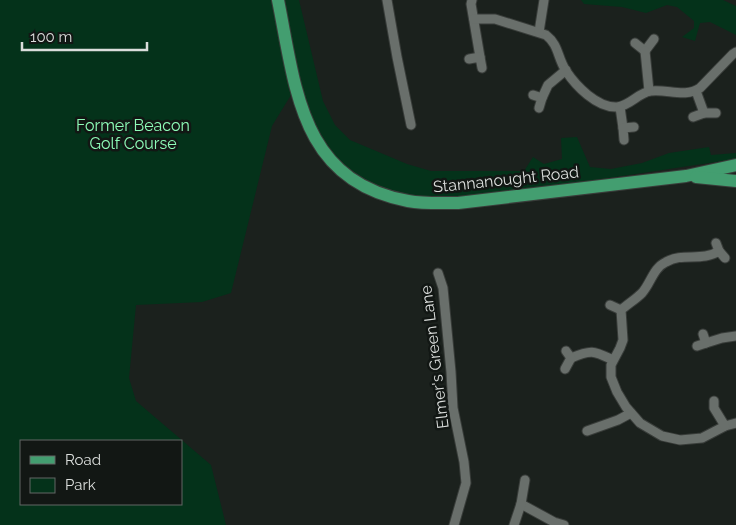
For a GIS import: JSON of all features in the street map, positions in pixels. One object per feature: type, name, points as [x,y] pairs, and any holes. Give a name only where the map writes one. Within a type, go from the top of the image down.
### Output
[{"type":"main road","name":"Stannanought Road","points":[[278,0],[297,94],[313,135],[339,168],[371,190],[410,201],[458,203],[686,176],[736,165]]},
{"type":"main road","name":"Stannanought Road","points":[[686,176],[736,181]]},
{"type":"street","points":[[387,0],[412,124]]},
{"type":"street","points":[[472,0],[471,4],[482,68]]},
{"type":"street","points":[[539,32],[544,0]]},
{"type":"street","points":[[474,19],[495,19],[546,35],[555,44],[566,70],[579,86],[594,100],[611,107],[620,107],[649,91],[662,90],[687,93],[696,90],[736,52]]},
{"type":"street","points":[[649,91],[645,52],[654,39]]},
{"type":"street","points":[[635,43],[645,52]]},
{"type":"street","points":[[470,60],[480,57]]},
{"type":"street","points":[[540,108],[537,97],[548,84],[566,70]]},
{"type":"street","points":[[696,90],[704,113]]},
{"type":"street","points":[[620,107],[624,140]]},
{"type":"street","points":[[693,117],[704,113],[716,113]]},
{"type":"street","points":[[623,128],[634,127]]},
{"type":"street","points":[[620,310],[641,294],[655,271],[665,262],[680,257],[710,256],[720,251]]},
{"type":"street","name":"Elmer's Green Lane","points":[[438,273],[444,288],[453,408],[464,462],[466,483],[454,525]]},
{"type":"street","points":[[610,305],[620,310]]},
{"type":"street","points":[[620,310],[623,340],[610,371],[613,383],[622,400],[640,423],[662,436],[680,440],[702,438],[724,426],[736,423]]},
{"type":"street","points":[[702,341],[736,336]]},
{"type":"street","points":[[565,368],[569,355],[589,351],[613,360]]},
{"type":"street","points":[[714,401],[714,408],[724,426]]},
{"type":"street","points":[[587,431],[618,420],[631,413]]},
{"type":"street","points":[[514,525],[526,480]]},
{"type":"street","points":[[521,504],[554,522],[564,525]]},
{"type":"green space","name":"Former Beacon Golf Course","points":[[0,0],[272,0],[291,95],[272,126],[231,293],[202,302],[136,305],[129,378],[136,401],[182,440],[20,440],[20,505],[182,505],[182,440],[211,465],[226,525],[0,525]]},
{"type":"green space","points":[[280,0],[299,0],[323,101],[335,125],[350,140],[407,164],[431,171],[524,171],[533,157],[544,164],[562,159],[561,138],[577,137],[590,167],[611,169],[642,163],[669,153],[709,147],[711,155],[736,153],[736,159],[528,190],[450,199],[414,198],[365,183],[328,155],[304,108]]},
{"type":"green space","points":[[581,0],[723,0],[736,6],[736,35],[710,22],[700,23],[695,41],[682,37],[694,28],[694,21],[677,7],[667,5],[646,13],[622,7],[584,4]]}]
